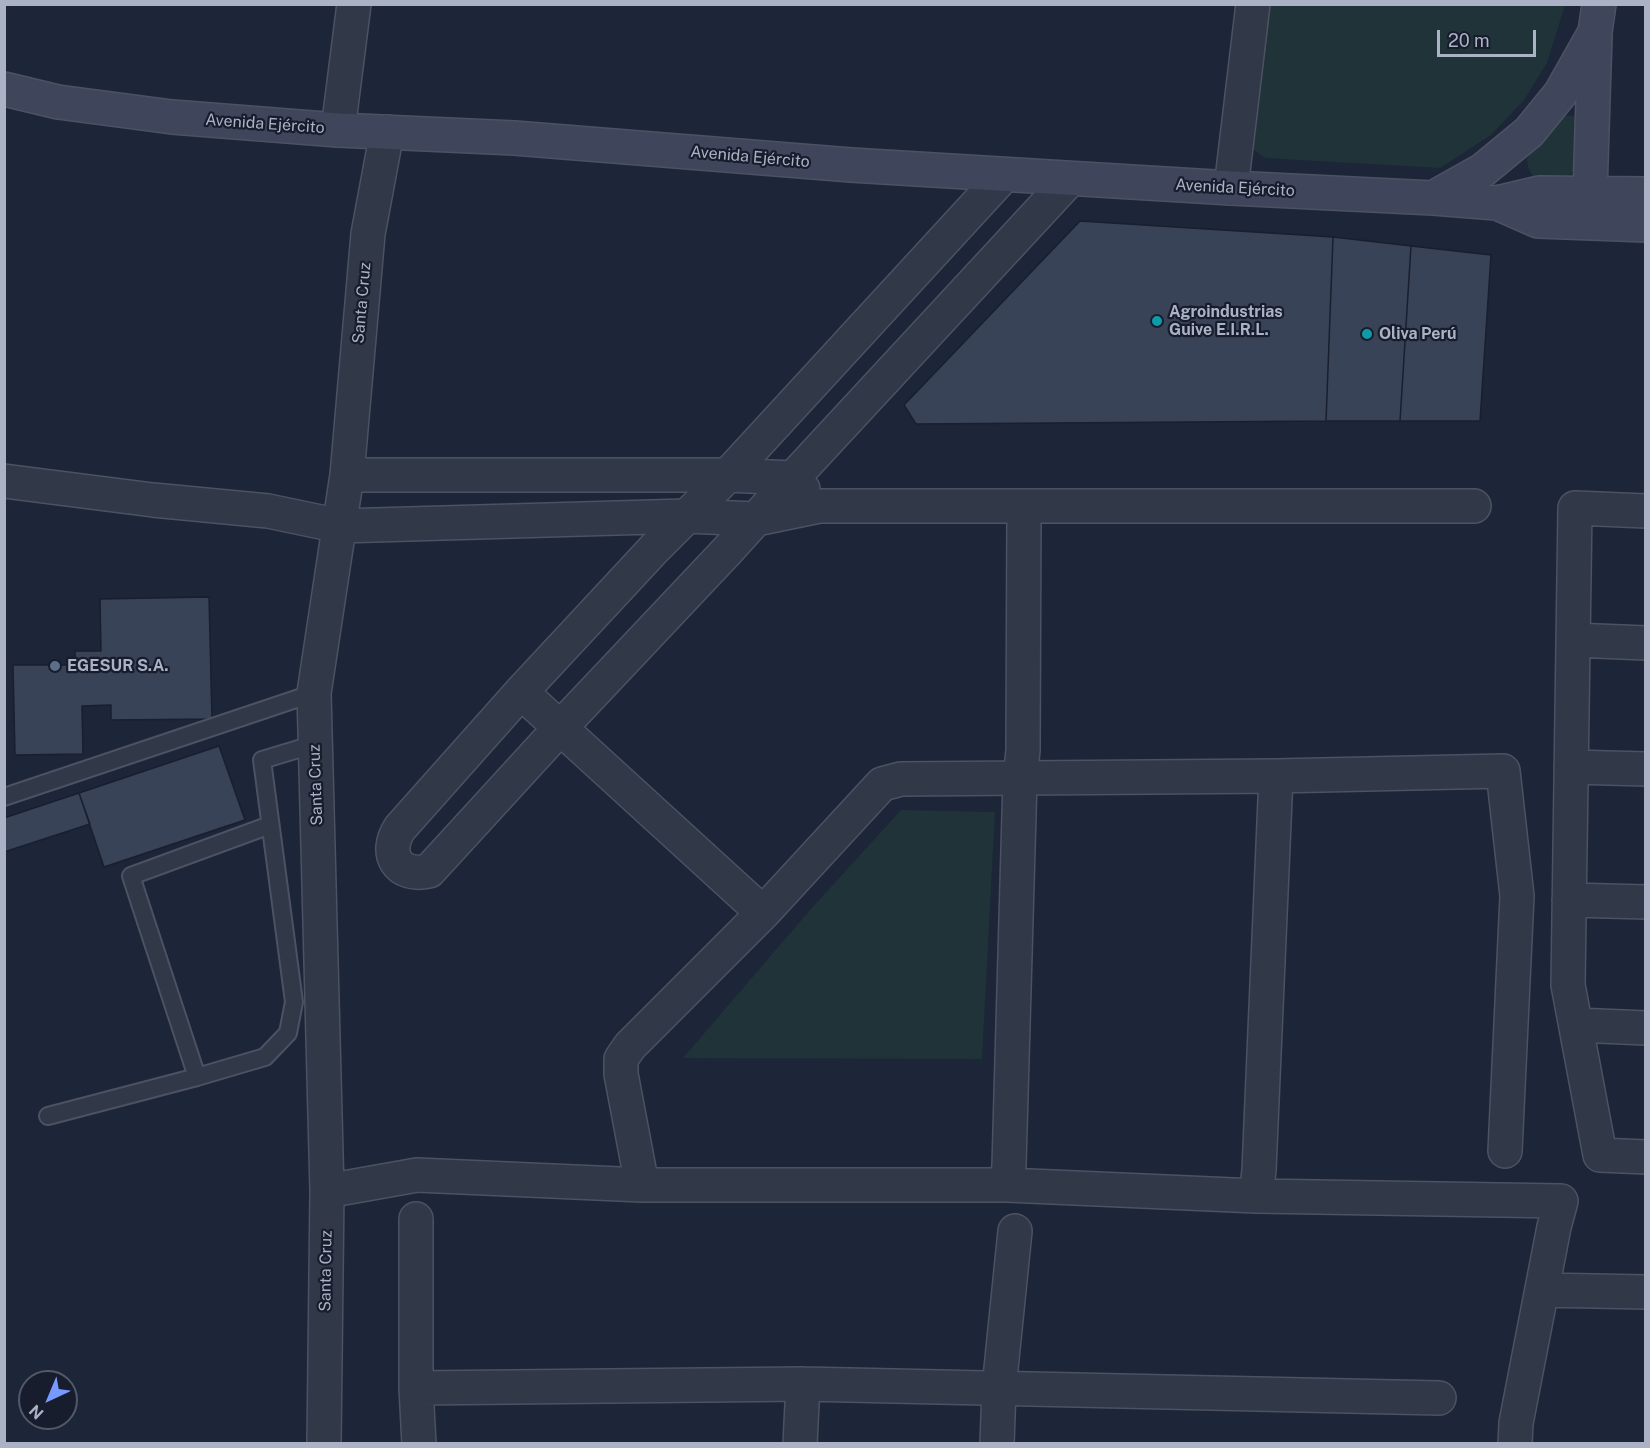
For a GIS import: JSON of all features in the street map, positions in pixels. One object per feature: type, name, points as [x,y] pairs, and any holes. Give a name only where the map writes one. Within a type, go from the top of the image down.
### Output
[{"type":"main road","points":[[1590,193],[1597,18]]},
{"type":"main road","points":[[1433,198],[1483,170],[1528,132],[1560,94],[1597,18]]},
{"type":"main road","name":"Avenida Ejército","points":[[4,89],[57,102],[172,117],[338,130],[514,138],[1004,175],[1497,202]]},
{"type":"main road","points":[[1497,202],[1539,193],[1646,194]]},
{"type":"main road","points":[[1497,202],[1538,221],[1646,225]]},
{"type":"street","points":[[338,130],[354,4]]},
{"type":"street","points":[[1231,189],[1253,4]]},
{"type":"street","name":"Santa Cruz","points":[[324,1443],[327,1191],[314,693],[347,475],[368,234],[387,132]]},
{"type":"street","points":[[1004,175],[728,475],[686,516],[521,692],[399,828],[393,837],[392,848],[394,859],[401,868],[410,872],[429,871],[1070,179]]},
{"type":"street","points":[[347,475],[728,475],[793,478],[819,506]]},
{"type":"street","points":[[4,481],[153,500],[268,511],[340,526],[686,516],[756,519],[819,506],[1474,506]]},
{"type":"street","points":[[1007,1185],[1020,779],[1023,750],[1024,507]]},
{"type":"street","points":[[1646,511],[1575,508],[1568,985],[1600,1155],[1646,1157]]},
{"type":"street","points":[[1573,640],[1646,643]]},
{"type":"street","points":[[521,692],[763,914]]},
{"type":"street","points":[[1571,767],[1646,769]]},
{"type":"street","points":[[642,1185],[621,1074],[621,1059],[630,1046],[763,914],[882,784],[901,779],[1276,776],[1503,771],[1517,897],[1505,1151]]},
{"type":"street","points":[[1256,1197],[1276,776]]},
{"type":"street","points":[[1569,900],[1646,902]]},
{"type":"street","points":[[1576,1025],[1646,1028]]},
{"type":"street","points":[[327,1191],[417,1174],[642,1185],[1007,1185],[1256,1197],[1561,1201],[1516,1423],[1515,1443]]},
{"type":"street","points":[[416,1219],[416,1388],[419,1443]]},
{"type":"street","points":[[997,1443],[999,1388],[1015,1231]]},
{"type":"street","points":[[1542,1290],[1646,1292]]},
{"type":"street","points":[[416,1388],[803,1384],[1439,1398]]},
{"type":"street","points":[[800,1443],[803,1384]]},
{"type":"lane","points":[[4,798],[314,693]]},
{"type":"lane","points":[[48,1116],[265,1057],[288,1033],[294,1002],[261,760],[315,744]]},
{"type":"lane","points":[[196,1077],[131,876],[270,825]]},
{"type":"shaded area","points":[[1271,5],[1565,5],[1547,63],[1524,100],[1491,135],[1440,168],[1265,158],[1250,147]]},
{"type":"shaded area","points":[[1559,115],[1574,116],[1578,123],[1574,170],[1566,179],[1533,176],[1528,168],[1527,159]]},
{"type":"shaded area","points":[[901,810],[995,812],[982,1059],[683,1058],[810,910]]},
{"type":"building","name":"Agroindustrias Guive E.I.R.L.","points":[[1080,221],[1333,237],[1326,421],[916,424],[904,405]]},
{"type":"building","name":"Oliva Perú","points":[[1333,237],[1411,246],[1400,421],[1326,421]]},
{"type":"building","points":[[1411,246],[1491,255],[1480,421],[1400,421]]},
{"type":"building","points":[[209,597],[212,719],[111,720],[111,705],[82,706],[83,754],[15,755],[13,665],[75,665],[75,651],[101,651],[100,599]]},
{"type":"building","points":[[219,746],[245,820],[104,867],[79,793]]},
{"type":"building","points":[[79,793],[90,824],[4,852],[4,818]]},
{"type":"place","name":"Agroindustrias Guive E.I.R.L.","points":[[1157,321]]},
{"type":"place","name":"Oliva Perú","points":[[1367,334]]},
{"type":"place","name":"EGESUR S.A.","points":[[55,666]]}]
